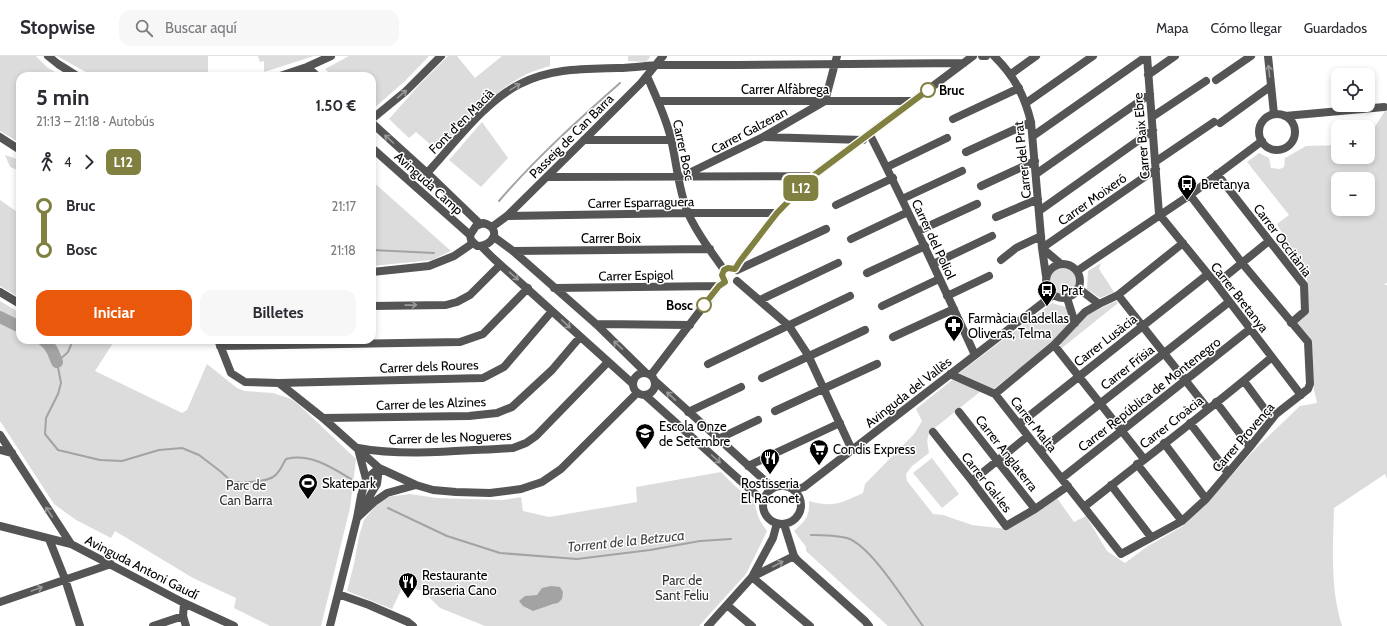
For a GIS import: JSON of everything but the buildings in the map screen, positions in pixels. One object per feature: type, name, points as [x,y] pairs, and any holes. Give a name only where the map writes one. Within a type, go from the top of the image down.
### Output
[{"type":"street","points":[[48,56],[71,72]]},
{"type":"street","points":[[297,72],[331,56]]},
{"type":"street","points":[[376,116],[406,91],[441,56]]},
{"type":"street","name":"Passeig de Can Barra","points":[[492,227],[507,216],[548,177],[647,76],[663,56]]},
{"type":"street","points":[[825,101],[837,56]]},
{"type":"street","points":[[736,270],[740,261],[777,213],[813,176],[973,56]]},
{"type":"street","name":"Carrer del Prat","points":[[994,56],[1011,74],[1019,88],[1026,103],[1031,122],[1042,248],[1046,276]]},
{"type":"street","points":[[1011,74],[1036,56]]},
{"type":"street","points":[[1026,103],[1092,56]]},
{"type":"street","points":[[1033,136],[1147,56]]},
{"type":"street","name":"Carrer Baix Ebre","points":[[1147,56],[1160,214]]},
{"type":"street","points":[[1148,75],[1175,56]]},
{"type":"street","points":[[1216,80],[1251,56]]},
{"type":"street","points":[[1268,56],[1274,114]]},
{"type":"street","name":"Font d'en Macià","points":[[427,173],[479,116],[502,95],[519,84],[536,77],[552,73],[582,68],[618,68],[656,65],[964,63]]},
{"type":"street","points":[[307,67],[313,72]]},
{"type":"street","name":"Carrer Bosc","points":[[647,76],[666,119],[688,213],[697,232],[724,270]]},
{"type":"street","points":[[1152,117],[1206,81]]},
{"type":"street","name":"Carrer Moixeró","points":[[1042,248],[1217,122],[1271,86]]},
{"type":"street","points":[[954,119],[1019,88]]},
{"type":"street","points":[[1036,174],[1150,94]]},
{"type":"street","name":"Carrer Alfàbrega","points":[[658,101],[913,101]]},
{"type":"street","name":"Carrer Galzeran","points":[[548,177],[680,176],[763,137],[825,101]]},
{"type":"street","points":[[1285,116],[1289,118],[1294,125],[1295,135],[1290,144],[1285,148],[1278,150],[1268,148],[1262,141],[1259,128],[1262,121],[1274,114],[1285,116],[1384,107]]},
{"type":"street","points":[[966,152],[1031,122]]},
{"type":"street","name":"Avinguda Camp","points":[[376,127],[480,224]]},
{"type":"street","points":[[1039,210],[1153,130]]},
{"type":"street","points":[[0,137],[16,147]]},
{"type":"street","points":[[763,137],[866,137]]},
{"type":"street","name":"Carrer del Poliol","points":[[866,137],[893,178],[975,355]]},
{"type":"street","points":[[887,167],[947,138]]},
{"type":"street","points":[[584,140],[671,140]]},
{"type":"street","points":[[1077,271],[1190,195],[1262,141]]},
{"type":"street","name":"Avinguda Camp","points":[[376,152],[470,235]]},
{"type":"street","points":[[981,186],[1035,161]]},
{"type":"street","points":[[902,199],[962,171]]},
{"type":"street","name":"Carrer Occitània","points":[[1218,174],[1304,285],[1305,310],[1291,323]]},
{"type":"street","points":[[680,176],[813,176]]},
{"type":"street","points":[[836,205],[893,178]]},
{"type":"street","name":"Carrer Provença","points":[[1121,554],[1182,521],[1206,499],[1276,414],[1308,389],[1310,384],[1308,342],[1242,262],[1190,195]]},
{"type":"street","points":[[996,217],[1038,199]]},
{"type":"street","points":[[918,231],[977,204]]},
{"type":"street","points":[[851,239],[908,212]]},
{"type":"street","name":"Carrer Esparraguera","points":[[507,216],[777,213]]},
{"type":"street","name":"Carrer Bretanya","points":[[1160,214],[1301,395]]},
{"type":"street","points":[[376,272],[429,266],[477,245],[491,241],[494,237],[494,230],[489,225],[480,224],[472,231],[470,235],[471,240],[477,245],[500,264],[528,288],[633,384],[637,393],[646,395],[763,501]]},
{"type":"street","points":[[651,376],[722,284],[722,275],[724,270],[728,268],[736,270],[826,229]]},
{"type":"street","points":[[933,264],[992,236]]},
{"type":"street","points":[[1001,260],[1016,248],[1041,236]]},
{"type":"street","points":[[494,237],[513,251],[596,324],[688,412],[772,488]]},
{"type":"street","points":[[1216,284],[1269,241]]},
{"type":"street","points":[[995,394],[1054,345],[1085,312],[1118,295],[1183,243]]},
{"type":"street","points":[[867,273],[925,246]]},
{"type":"street","points":[[1042,248],[1062,264]]},
{"type":"street","name":"Carrer Boix","points":[[513,251],[710,249]]},
{"type":"street","points":[[760,300],[838,263]]},
{"type":"street","points":[[376,306],[446,305],[458,302],[470,295],[500,264]]},
{"type":"street","points":[[1062,264],[1071,266],[1077,271],[1080,282],[1078,288],[1072,296],[1067,298],[1056,297],[1047,289],[1046,276],[1056,265],[1062,264]]},
{"type":"street","points":[[736,270],[739,274],[738,281]]},
{"type":"street","name":"Carrer Lusàcia","points":[[1018,424],[1208,275]]},
{"type":"street","points":[[947,296],[989,276]]},
{"type":"street","points":[[882,306],[940,279]]},
{"type":"street","points":[[738,281],[789,326],[809,357],[852,450]]},
{"type":"street","points":[[722,284],[733,284],[738,281]]},
{"type":"street","name":"Carrer Espigol","points":[[554,288],[722,284]]},
{"type":"street","points":[[376,342],[460,342],[483,334],[528,288]]},
{"type":"street","points":[[1078,288],[1099,304]]},
{"type":"street","points":[[0,292],[16,302]]},
{"type":"street","name":"Avinguda del Vallès","points":[[794,490],[804,487],[1053,295]]},
{"type":"street","points":[[1118,295],[1208,409]]},
{"type":"street","points":[[708,364],[850,296]]},
{"type":"street","points":[[1067,298],[1075,323]]},
{"type":"street","name":"Carrer Frísia","points":[[1040,451],[1229,302]]},
{"type":"street","points":[[893,337],[954,309]]},
{"type":"street","name":"Carrer dels Roures","points":[[219,344],[231,373],[245,382],[279,383],[483,378],[504,367],[552,311]]},
{"type":"street","points":[[596,324],[690,325]]},
{"type":"street","name":"Carrer República de Montenegro","points":[[1062,478],[1250,329]]},
{"type":"street","points":[[762,378],[865,330]]},
{"type":"street","name":"Carrer de les Alzines","points":[[323,418],[469,416],[497,412],[512,407],[552,370],[580,336]]},
{"type":"street","points":[[1054,345],[1144,459]]},
{"type":"street","name":"Carrer Croàcia","points":[[1084,507],[1244,381],[1272,357]]},
{"type":"street","name":"Carrer de les Nogueres","points":[[358,449],[379,452],[432,452],[513,448],[526,444],[536,436],[608,362]]},
{"type":"street","points":[[775,411],[877,364]]},
{"type":"street","name":"Carrer Malta","points":[[950,374],[995,394],[1121,554]]},
{"type":"street","points":[[633,384],[638,375],[651,376]]},
{"type":"street","points":[[646,395],[653,392],[656,385],[651,376]]},
{"type":"street","points":[[1244,381],[1272,419]]},
{"type":"street","points":[[279,383],[323,418],[379,468],[416,485],[433,490],[490,493],[521,489],[542,482],[561,469],[637,393]]},
{"type":"street","points":[[688,412],[741,387]]},
{"type":"street","points":[[1216,402],[1250,447]]},
{"type":"street","name":"Carrer Anglaterra","points":[[959,412],[1035,509]]},
{"type":"street","points":[[718,439],[758,420]]},
{"type":"street","points":[[748,466],[840,423]]},
{"type":"street","points":[[1190,423],[1228,473]]},
{"type":"street","name":"Carrer Gal·les","points":[[932,432],[1006,526],[1035,509],[1068,486]]},
{"type":"street","name":"Avinguda Antoni Gaudí","points":[[0,435],[70,544],[234,626]]},
{"type":"street","points":[[972,481],[1028,436]]},
{"type":"street","points":[[1164,443],[1206,499]]},
{"type":"street","points":[[358,449],[366,479]]},
{"type":"street","points":[[0,450],[12,453]]},
{"type":"street","points":[[1137,464],[1182,521]]},
{"type":"street","points":[[330,626],[357,518],[360,496],[366,479],[379,468]]},
{"type":"street","points":[[357,518],[377,484],[379,468]]},
{"type":"street","points":[[357,518],[374,502],[387,493],[416,485]]},
{"type":"street","points":[[1111,485],[1151,537]]},
{"type":"street","points":[[780,486],[788,487],[794,490],[798,495],[801,507],[799,514],[790,522],[781,524],[770,520],[766,516],[763,501],[765,496],[772,488],[780,486]]},
{"type":"street","points":[[781,524],[794,556],[869,626]]},
{"type":"street","points":[[708,626],[752,577],[781,524]]},
{"type":"street","points":[[0,526],[70,544]]},
{"type":"street","points":[[49,539],[65,578],[80,626]]},
{"type":"street","points":[[752,577],[794,556]]},
{"type":"street","points":[[0,602],[65,578],[111,564]]},
{"type":"street","points":[[752,577],[810,626]]},
{"type":"street","points":[[338,594],[369,605],[408,622],[413,626]]},
{"type":"street","points":[[184,602],[183,616],[186,626]]},
{"type":"street","points":[[727,605],[752,626]]},
{"type":"street","points":[[154,626],[183,616]]},
{"type":"green space","points":[[0,56],[36,56],[47,67],[55,72],[16,72],[16,141],[0,131]]},
{"type":"green space","points":[[57,56],[208,56],[208,72],[86,72]]},
{"type":"green space","points":[[258,56],[314,56],[264,72],[264,61],[260,62]]},
{"type":"green space","points":[[349,56],[429,56],[406,80],[376,106],[376,72],[328,72],[325,69]]},
{"type":"green space","points":[[448,56],[457,56],[475,78],[502,56],[550,56],[550,66],[524,75],[498,93],[476,111],[438,151],[416,132],[409,138],[389,119],[419,85]]},
{"type":"green space","points":[[628,56],[650,57],[646,62],[628,61]]},
{"type":"green space","points":[[1387,108],[1387,283],[1384,284],[1387,285],[1387,479],[1385,474],[1334,508],[1334,582],[1338,612],[1342,626],[888,626],[806,551],[806,547],[794,531],[808,515],[809,501],[831,504],[863,493],[865,484],[914,434],[922,421],[916,409],[952,380],[981,391],[931,431],[927,439],[929,453],[912,466],[906,474],[907,481],[933,514],[943,515],[972,525],[1007,529],[1057,498],[1074,522],[1086,516],[1107,551],[1125,563],[1148,546],[1183,526],[1256,448],[1300,406],[1317,403],[1314,390],[1312,343],[1296,322],[1309,312],[1307,279],[1277,244],[1283,235],[1277,224],[1289,215],[1247,162],[1259,153],[1269,158],[1271,168],[1280,169],[1284,167],[1285,158],[1306,146],[1331,145],[1331,164],[1375,164],[1375,126]]},
{"type":"green space","points":[[482,122],[508,158],[481,187],[449,160]]},
{"type":"green space","points":[[5,155],[16,159],[16,169],[10,167]]},
{"type":"green space","points":[[376,185],[451,251],[432,260],[376,266]]},
{"type":"green space","points":[[0,200],[16,211],[16,296],[0,286]]},
{"type":"green space","points":[[1101,263],[1099,269],[1114,292],[1100,298],[1087,289],[1088,271]]},
{"type":"green space","points":[[1063,267],[1073,271],[1077,281],[1073,291],[1063,295],[1053,291],[1049,281],[1053,271]]},
{"type":"green space","name":"Parc de Can Barra","points":[[0,301],[16,311],[16,344],[112,344],[95,371],[182,413],[187,410],[207,364],[237,388],[245,391],[273,393],[291,399],[356,459],[350,508],[321,626],[270,626],[234,608],[236,598],[193,578],[115,531],[111,538],[76,520],[54,504],[0,421]]},
{"type":"green space","points":[[1116,301],[1118,303],[1062,348],[1060,344],[1087,315]]},
{"type":"green space","points":[[1052,303],[1066,307],[1071,321],[1051,343],[994,389],[959,373]]},
{"type":"green space","points":[[932,458],[959,494],[942,508],[913,473]]},
{"type":"green space","name":"Parc de Sant Feliu","points":[[721,472],[735,486],[755,502],[759,518],[767,531],[746,574],[699,626],[485,626],[440,608],[423,591],[403,586],[392,609],[347,591],[364,520],[378,503],[387,497],[410,494],[437,498],[503,500],[521,497],[523,511],[549,517],[637,502],[636,487]]},
{"type":"shaded area","points":[[551,586],[560,587],[563,592],[562,599],[558,603],[533,611],[523,606],[519,601],[525,596],[537,595],[542,588]]},
{"type":"waterway","points":[[499,201],[542,155],[620,83]]},
{"type":"waterway","points":[[376,250],[434,253]]},
{"type":"waterway","points":[[0,317],[16,325]]},
{"type":"waterway","points":[[48,344],[57,362]]},
{"type":"waterway","name":"Torrent de la Betzuca","points":[[71,344],[68,352],[57,362],[61,383],[58,394],[46,418],[45,434],[58,450],[100,460],[122,461],[159,450],[182,448],[199,455],[232,482],[253,482],[269,479],[281,469],[286,459],[303,458],[320,462],[351,479]]},
{"type":"waterway","name":"Torrent de la Betzuca","points":[[388,508],[447,536],[500,553],[577,559],[650,550],[700,541],[731,539]]},
{"type":"waterway","name":"Torrent de la Betzuca","points":[[811,535],[842,537],[857,543],[878,564],[923,626]]},
{"type":"bus line","name":"L12","points":[[704,305],[719,286],[725,282],[722,275],[724,270],[728,268],[735,269],[777,213],[813,176],[870,135],[928,90]]},
{"type":"place","name":"Bruc","points":[[928,90]]},
{"type":"place","name":"Bretanya","points":[[1187,201]]},
{"type":"place","name":"Bosc","points":[[704,305]]},
{"type":"place","name":"Prat","points":[[1047,307]]},
{"type":"place","name":"Farmàcia Cladellas Oliveras, Telma","points":[[954,342]]},
{"type":"place","name":"Escola Onze de Setembre","points":[[645,450]]},
{"type":"place","name":"Condis Express","points":[[819,466]]},
{"type":"place","name":"Rostisseria El Raconet","points":[[770,475]]},
{"type":"place","name":"Skatepark","points":[[308,500]]},
{"type":"place","name":"Restaurante Braseria Cano","points":[[408,599]]}]
